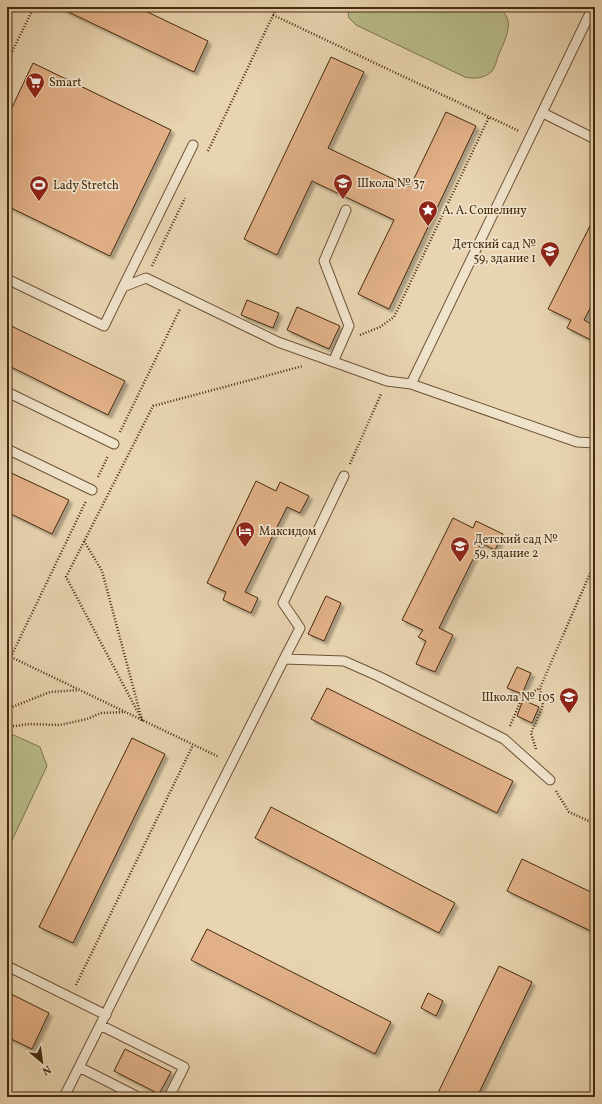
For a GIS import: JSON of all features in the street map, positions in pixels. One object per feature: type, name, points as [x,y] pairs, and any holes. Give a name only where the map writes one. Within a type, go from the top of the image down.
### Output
[{"type":"lane","points":[[411,384],[593,7]]},
{"type":"lane","points":[[543,113],[595,139]]},
{"type":"lane","points":[[7,279],[104,326],[193,145]]},
{"type":"lane","points":[[330,361],[349,326],[324,261],[346,210]]},
{"type":"lane","points":[[124,287],[146,278],[278,342],[387,381],[411,384],[577,442],[595,443]]},
{"type":"lane","points":[[7,392],[114,444]]},
{"type":"lane","points":[[7,449],[92,490]]},
{"type":"lane","points":[[64,1097],[300,628],[283,602],[344,476]]},
{"type":"lane","points":[[284,659],[344,661],[378,676],[504,739],[550,780]]},
{"type":"lane","points":[[7,966],[106,1015]]},
{"type":"lane","points":[[100,1025],[184,1067],[169,1097]]},
{"type":"lane","points":[[79,1067],[138,1097]]},
{"type":"path","points":[[7,62],[34,7]]},
{"type":"path","points":[[204,158],[277,7]]},
{"type":"path","points":[[273,15],[524,133]]},
{"type":"path","points":[[343,338],[362,335],[380,327],[394,317],[489,117]]},
{"type":"path","points":[[146,278],[187,193]]},
{"type":"path","points":[[142,720],[66,577],[153,406],[330,361]]},
{"type":"path","points":[[344,476],[387,381]]},
{"type":"path","points":[[84,541],[102,571],[142,720]]},
{"type":"path","points":[[538,752],[531,733],[543,706],[540,688],[595,562]]},
{"type":"path","points":[[11,657],[232,764]]},
{"type":"path","points":[[504,739],[522,698],[540,688]]},
{"type":"path","points":[[7,709],[50,692],[80,690]]},
{"type":"path","points":[[7,727],[29,724],[60,725],[87,719],[101,713],[125,712]]},
{"type":"path","points":[[70,997],[193,745]]},
{"type":"path","points":[[550,780],[569,812],[595,824]]},
{"type":"green space","points":[[347,7],[497,7],[507,17],[508,29],[507,35],[492,71],[482,77],[468,78],[356,25],[349,18]]},
{"type":"green space","points":[[7,732],[40,747],[47,766],[7,851]]},
{"type":"building","points":[[58,7],[137,7],[208,41],[194,72]]},
{"type":"building","points":[[331,57],[364,72],[328,148],[410,187],[446,112],[476,126],[389,309],[358,294],[394,220],[312,181],[277,255],[244,239]]},
{"type":"building","points":[[33,63],[171,130],[110,256],[7,206],[7,118]]},
{"type":"building","points":[[595,216],[595,299],[584,320],[595,326],[595,342],[567,328],[571,320],[548,309]]},
{"type":"building","points":[[247,300],[279,313],[273,328],[241,315]]},
{"type":"building","points":[[297,307],[340,326],[329,349],[287,330]]},
{"type":"building","points":[[7,324],[125,381],[108,415],[7,365]]},
{"type":"building","points":[[7,471],[69,500],[52,534],[7,512]]},
{"type":"building","name":"Максидом","points":[[256,481],[276,491],[280,482],[309,496],[300,513],[287,507],[245,592],[258,598],[251,613],[223,600],[226,592],[207,583]]},
{"type":"building","points":[[453,518],[473,528],[476,521],[503,534],[495,550],[481,543],[439,628],[453,635],[435,672],[416,664],[426,641],[418,637],[423,630],[402,620]]},
{"type":"building","points":[[326,596],[341,603],[324,641],[308,634]]},
{"type":"building","points":[[517,667],[531,673],[522,694],[507,688]]},
{"type":"building","points":[[327,688],[513,781],[497,813],[311,719]]},
{"type":"building","points":[[523,700],[539,707],[532,723],[517,716]]},
{"type":"building","points":[[132,738],[165,754],[73,943],[39,927]]},
{"type":"building","points":[[271,807],[455,903],[439,933],[255,838]]},
{"type":"building","points":[[522,859],[595,894],[595,933],[507,891]]},
{"type":"building","points":[[207,929],[391,1022],[375,1054],[191,960]]},
{"type":"building","points":[[499,966],[532,982],[477,1097],[436,1097]]},
{"type":"building","points":[[7,992],[49,1013],[32,1049],[7,1037]]},
{"type":"building","points":[[428,993],[443,1001],[436,1016],[421,1008]]},
{"type":"building","points":[[125,1049],[171,1072],[159,1094],[114,1071]]},
{"type":"place","name":"Smart","points":[[35,99]]},
{"type":"place","name":"Школа № 37","points":[[343,200]]},
{"type":"place","name":"Lady Stretch","points":[[39,202]]},
{"type":"place","name":"А. А. Сошелину","points":[[428,227]]},
{"type":"place","name":"Детский сад № 59, здание 1","points":[[550,268]]},
{"type":"place","name":"Максидом","points":[[245,548]]},
{"type":"place","name":"Детский сад № 59, здание 2","points":[[460,563]]},
{"type":"place","name":"Школа № 105","points":[[569,714]]}]
